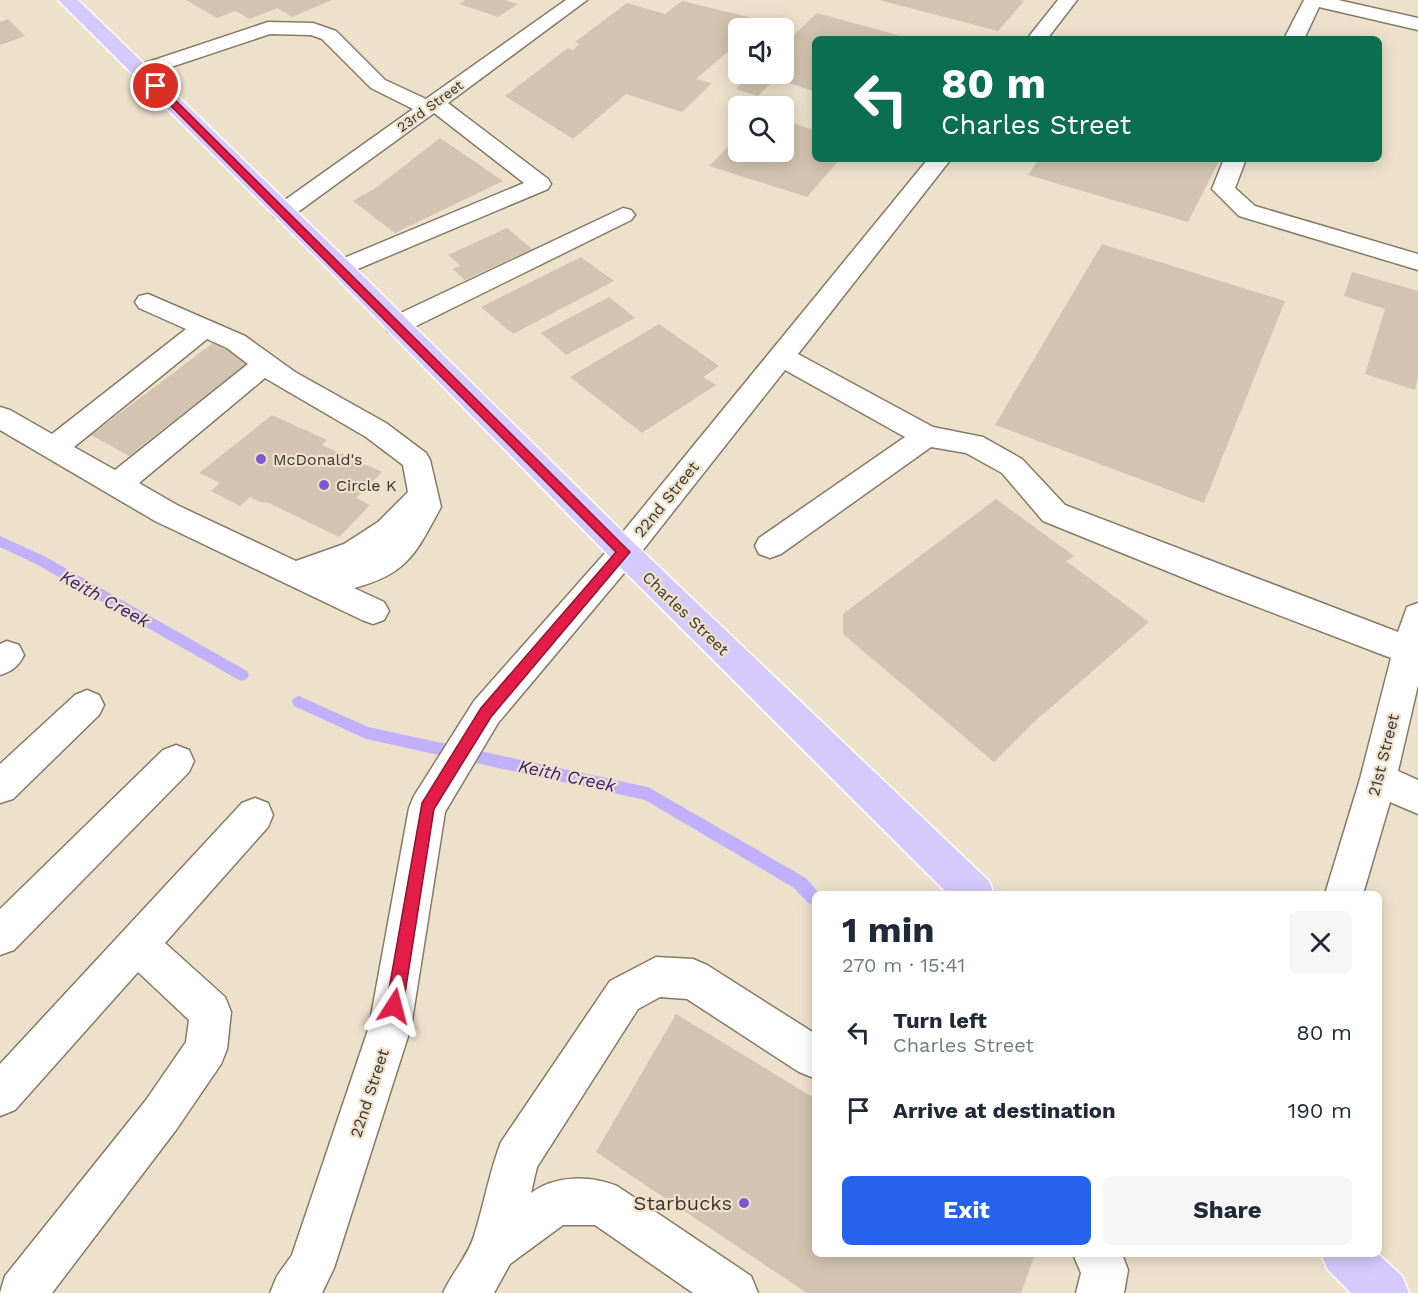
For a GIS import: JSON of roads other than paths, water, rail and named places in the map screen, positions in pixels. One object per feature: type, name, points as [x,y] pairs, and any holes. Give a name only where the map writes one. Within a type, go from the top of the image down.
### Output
[{"type":"main road","name":"Charles Street","points":[[71,1],[624,552],[972,891]]},
{"type":"main road","points":[[1347,1257],[1385,1293]]},
{"type":"street","name":"23rd Street","points":[[283,212],[578,0]]},
{"type":"street","points":[[1039,36],[1068,0]]},
{"type":"street","points":[[1295,36],[1313,0],[1418,24]]},
{"type":"street","points":[[140,71],[268,28],[313,29],[329,35],[378,84],[431,105],[540,184],[341,268]]},
{"type":"street","name":"22nd Street","points":[[303,1281],[390,1027],[427,808],[486,712],[624,552],[938,162]]},
{"type":"street","points":[[1234,162],[1223,189],[1248,211],[1418,262]]},
{"type":"street","points":[[397,325],[623,215]]},
{"type":"street","points":[[148,302],[236,342],[285,380],[376,430],[416,460],[423,491],[389,530],[355,552],[320,563],[304,578]]},
{"type":"street","points":[[53,448],[206,327]]},
{"type":"street","points":[[781,356],[926,436],[973,444],[1012,466],[1054,513],[1232,584],[1414,652]]},
{"type":"street","points":[[117,485],[265,364]]},
{"type":"street","points":[[0,417],[166,513],[374,611]]},
{"type":"street","points":[[770,546],[926,436]]},
{"type":"street","name":"21st Street","points":[[1345,891],[1414,652],[1418,616]]},
{"type":"street","points":[[0,787],[87,705]]},
{"type":"street","points":[[0,936],[176,761]]},
{"type":"street","points":[[1378,779],[1418,797]]},
{"type":"street","points":[[0,1095],[255,815]]},
{"type":"street","points":[[22,1293],[161,1115],[206,1049],[210,1012],[138,945]]},
{"type":"street","points":[[467,1293],[494,1248],[517,1158],[624,995],[656,976],[693,979],[812,1056]]},
{"type":"street","points":[[494,1248],[556,1202],[601,1202],[734,1293]]},
{"type":"street","points":[[1098,1257],[1105,1270],[1100,1293]]},
{"type":"waterway","name":"Keith Creek","points":[[0,541],[40,560],[242,675]]},
{"type":"waterway","name":"Keith Creek","points":[[299,702],[366,733],[648,794],[800,883],[812,896]]},
{"type":"place","name":"McDonald's","points":[[261,459]]},
{"type":"place","name":"Circle K","points":[[324,485]]},
{"type":"place","name":"Starbucks","points":[[744,1203]]}]
